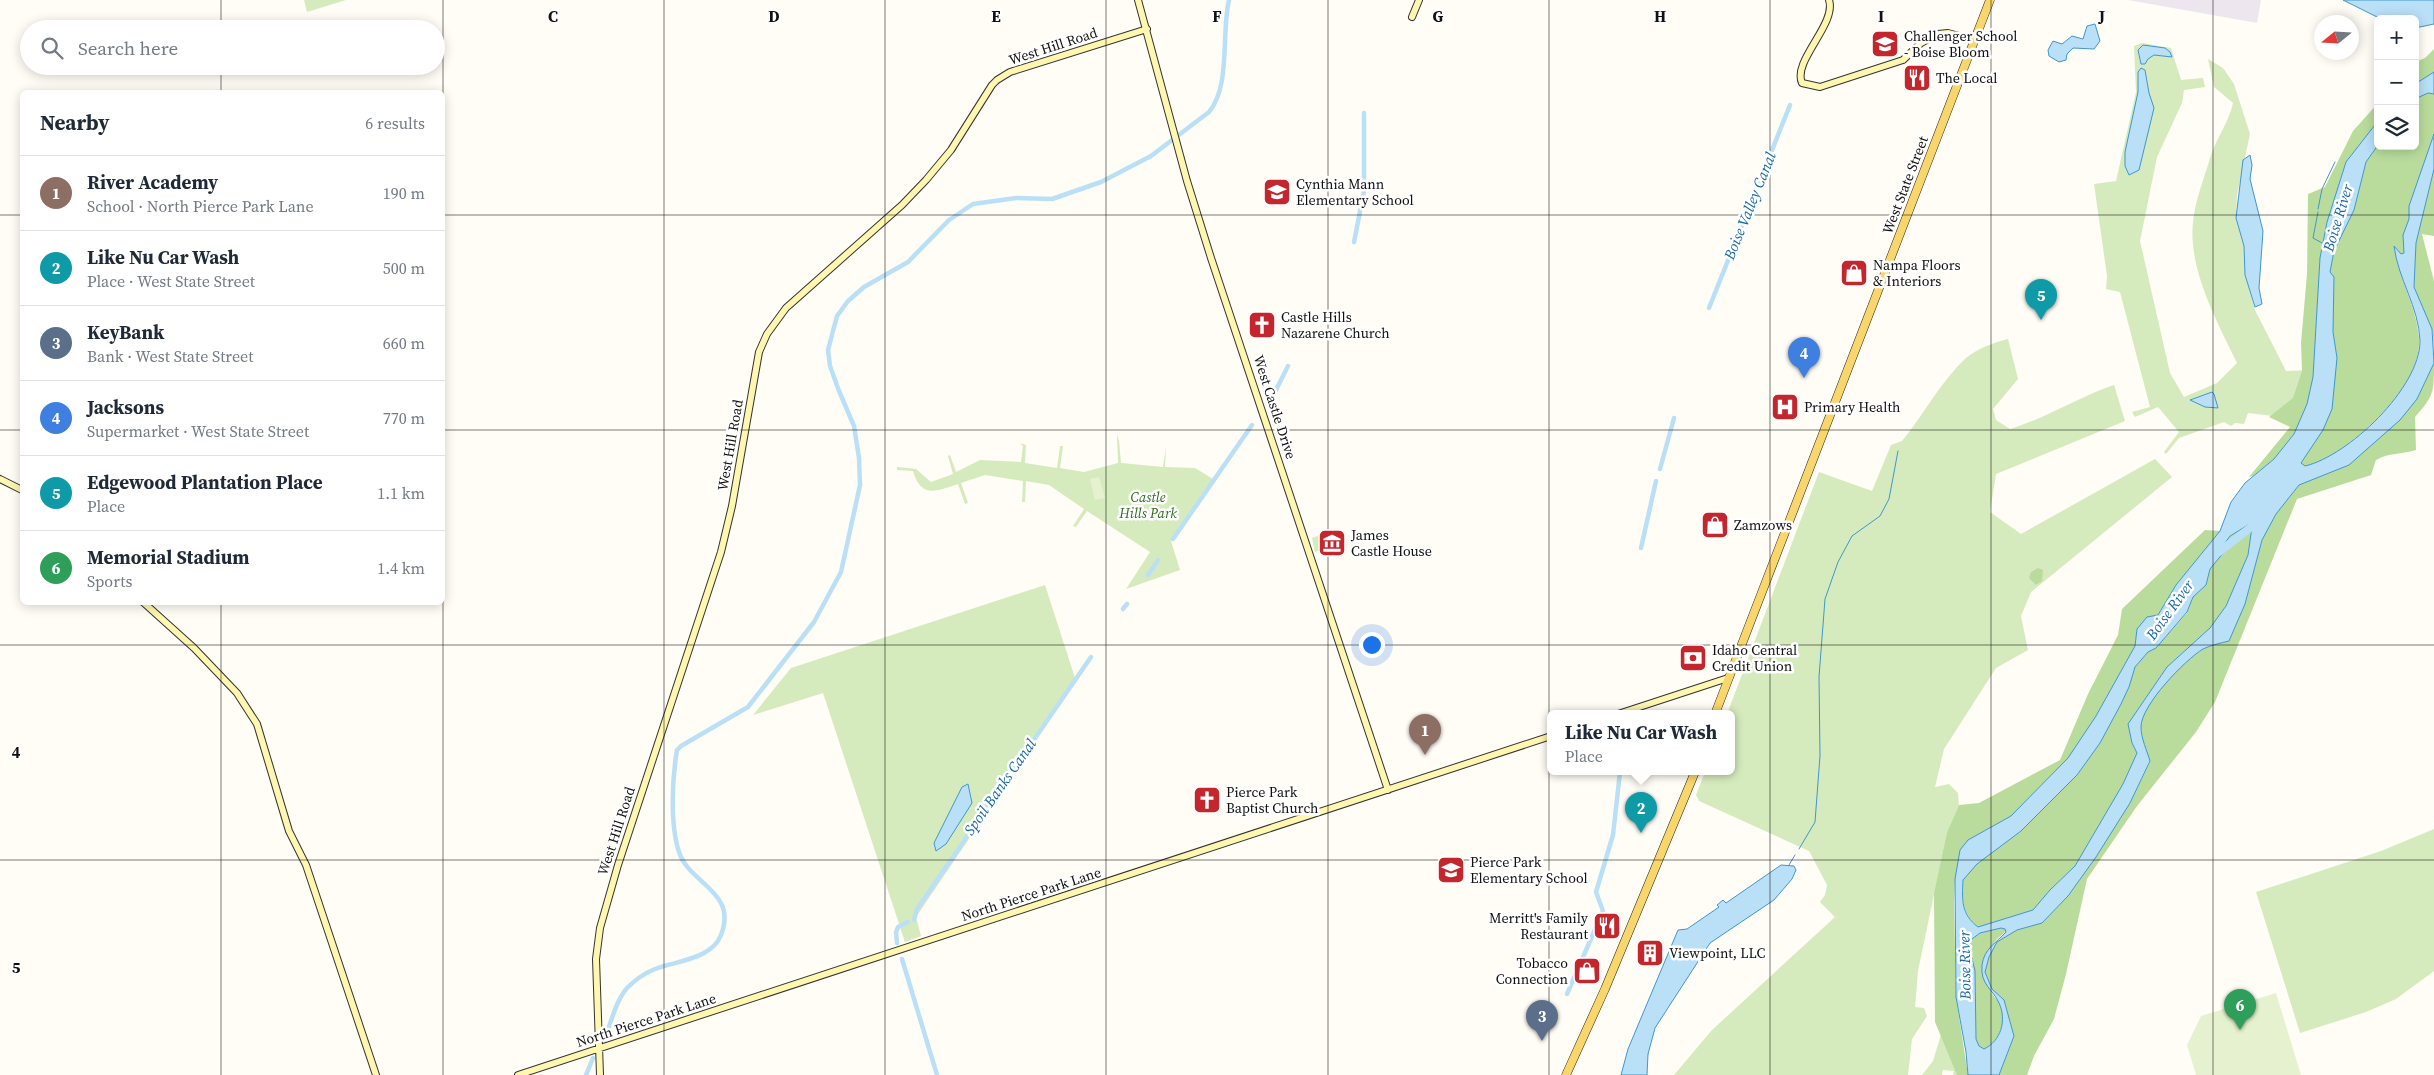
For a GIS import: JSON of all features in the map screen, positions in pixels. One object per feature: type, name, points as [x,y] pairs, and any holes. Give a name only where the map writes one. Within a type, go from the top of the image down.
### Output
[{"type":"main road","name":"West State Street","points":[[1716,710],[1849,372],[1990,0]]},
{"type":"main road","points":[[1566,1075],[1605,989],[1694,775]]},
{"type":"street","points":[[1138,0],[1147,29]]},
{"type":"street","points":[[1412,17],[1419,0]]},
{"type":"street","points":[[1829,0],[1828,16],[1801,72],[1802,83],[1808,86],[1820,87],[1903,60],[1921,43],[1938,34],[1948,33],[1974,40]]},
{"type":"street","name":"West Castle Drive","points":[[1147,29],[1187,181],[1211,258],[1388,790]]},
{"type":"street","name":"West Hill Road","points":[[600,1075],[596,959],[600,928],[618,865],[721,552],[732,506],[759,352],[767,334],[786,308],[902,205],[926,180],[951,150],[997,80],[1010,72],[1147,29]]},
{"type":"street","points":[[0,479],[20,489]]},
{"type":"street","points":[[145,605],[194,648],[237,693],[257,724],[289,831],[306,864],[376,1075]]},
{"type":"street","points":[[1630,710],[1728,678]]},
{"type":"street","name":"North Pierce Park Lane","points":[[518,1075],[1547,737]]},
{"type":"shaded area","points":[[2128,0],[2261,0],[2257,23]]},
{"type":"green space","points":[[304,0],[346,0],[307,12]]},
{"type":"green space","points":[[2142,43],[2171,48],[2181,80],[2203,78],[2205,87],[2184,90],[2182,103],[2157,157],[2140,241],[2170,373],[2184,397],[2217,383],[2237,363],[2213,313],[2199,277],[2193,240],[2194,214],[2200,188],[2233,103],[2214,87],[2208,59],[2223,68],[2234,84],[2250,134],[2237,195],[2236,218],[2244,246],[2245,275],[2255,310],[2286,371],[2312,370],[2299,419],[2248,413],[2244,424],[2235,423],[2231,426],[2224,422],[2179,438],[2166,454],[2164,452],[2179,432],[2158,407],[2135,417],[2132,412],[2150,407],[2120,292],[2106,289],[2107,276],[2094,184],[2116,181],[2136,92],[2134,46]]},
{"type":"green space","points":[[2434,49],[2434,72],[2419,81],[2419,60],[2425,58]]},
{"type":"green space","points":[[2428,93],[2434,94],[2434,134],[2409,206],[2409,219],[2403,235],[2404,253],[2401,254],[2395,247],[2400,270],[2418,327],[2417,357],[2410,375],[2400,392],[2370,425],[2323,461],[2304,466],[2301,463],[2323,430],[2337,358],[2333,332],[2330,272],[2334,251],[2354,210],[2366,162],[2374,150],[2419,150],[2419,97]]},
{"type":"green space","points":[[2374,107],[2374,126],[2346,162],[2327,222],[2320,258],[2313,377],[2307,404],[2294,434],[2274,459],[2253,476],[2249,477],[2290,427],[2269,417],[2293,398],[2302,371],[2301,343],[2307,274],[2308,194],[2325,187],[2353,131]]},
{"type":"green space","points":[[2434,169],[2434,236],[2422,234],[2434,281],[2434,351],[2432,329],[2414,287],[2416,243]]},
{"type":"green space","points":[[2008,339],[2018,379],[1993,409],[1996,420],[2010,429],[2114,385],[2125,421],[1996,474],[1990,512],[2021,534],[2155,459],[2172,477],[2031,592],[2021,616],[2028,650],[1996,668],[1944,749],[1935,787],[1949,784],[1958,793],[1959,805],[1947,832],[1918,971],[1915,1007],[1924,1008],[1927,1016],[1912,1039],[1908,1075],[1674,1075],[1712,1030],[1835,917],[1820,902],[1825,895],[1827,885],[1809,851],[1699,801],[1696,795],[1704,775],[1735,775],[1735,710],[1729,710],[1819,472],[1872,491],[1891,445],[1902,441],[1957,367],[1976,351]]},
{"type":"green space","points":[[2434,363],[2432,393],[2415,417],[2416,450],[2381,457],[2376,460],[2371,475],[2297,499],[2215,702],[2196,732],[2137,806],[2087,879],[2054,1019],[2034,1056],[2027,1075],[1999,1075],[2014,1036],[2004,1000],[1992,989],[1985,972],[1989,957],[1997,942],[2017,930],[2042,923],[2068,896],[2096,857],[2130,803],[2150,762],[2141,731],[2143,718],[2148,707],[2165,684],[2195,655],[2203,649],[2229,640],[2245,604],[2262,540],[2276,514],[2299,485],[2349,465],[2417,399]]},
{"type":"green space","name":"Castle Hills Park","points":[[1117,435],[1121,463],[1163,467],[1166,447],[1165,467],[1195,468],[1213,479],[1171,541],[1180,570],[1126,589],[1150,552],[1087,511],[1076,527],[1073,526],[1084,509],[1049,485],[1026,481],[1025,502],[1022,502],[1023,481],[985,475],[961,483],[968,503],[965,504],[958,484],[931,491],[920,486],[913,471],[897,470],[897,467],[916,469],[931,482],[953,474],[948,456],[950,455],[956,472],[980,460],[1021,462],[1023,446],[1020,443],[1026,445],[1025,463],[1057,468],[1060,446],[1063,446],[1060,468],[1084,472],[1118,463]]},
{"type":"green space","points":[[1099,477],[1105,498],[1095,500],[1090,479]]},
{"type":"green space","points":[[2248,525],[2252,527],[2248,555],[2226,606],[2210,628],[2167,667],[2128,724],[2132,743],[2137,753],[2123,784],[2075,866],[2050,890],[2033,910],[1979,927],[1966,912],[1963,880],[1976,864],[2021,831],[2077,775],[2100,743],[2121,704],[2135,667],[2148,652],[2156,648],[2187,613],[2193,597],[2206,585],[2210,569],[2227,547],[2225,543],[2230,536]]},
{"type":"green space","points":[[2205,530],[2220,531],[2176,585],[2158,615],[2137,629],[2135,646],[2096,716],[2068,758],[2011,816],[1968,840],[1955,879],[1956,997],[1968,1075],[1957,1075],[1935,1022],[1934,893],[1947,832],[1959,805],[1979,803],[2060,760],[2088,694],[2118,635],[2122,609]]},
{"type":"green space","points":[[1326,533],[1327,548],[1315,552],[1312,538]]},
{"type":"green space","points":[[2038,568],[2043,570],[2042,581],[2036,585],[2029,578],[2031,572]]},
{"type":"green space","points":[[1045,585],[1076,681],[916,917],[921,936],[905,942],[823,693],[753,715],[791,668]]},
{"type":"green space","points":[[2434,829],[2434,971],[2396,999],[2366,1012],[2300,1033],[2256,892],[2381,851]]},
{"type":"green space","points":[[2001,928],[2006,931],[1996,940],[1982,965],[1990,989],[2001,1008],[2003,1022],[1994,1041],[1984,1049],[1979,1046],[1976,1039],[1975,971],[1969,946],[1972,939],[1980,933]]},
{"type":"green space","points":[[2276,993],[2301,1075],[2196,1075],[2187,1045],[2201,1016]]},
{"type":"green space","points":[[1952,998],[1967,1075],[1953,1075],[1954,1071],[1943,1070],[1942,1075],[1922,1075],[1933,1061]]},
{"type":"water","points":[[2343,0],[2434,0],[2434,24],[2419,27],[2419,15],[2374,16]]},
{"type":"water","points":[[2095,24],[2100,41],[2094,49],[2073,48],[2067,54],[2066,60],[2059,62],[2049,56],[2048,50],[2053,41],[2062,44],[2072,36],[2083,39],[2087,26]]},
{"type":"water","points":[[2143,45],[2165,48],[2172,57],[2154,55],[2145,64],[2141,64],[2138,50]]},
{"type":"water","points":[[2141,68],[2145,70],[2154,108],[2139,170],[2129,175],[2125,166],[2125,152],[2138,92],[2138,72]]},
{"type":"water","points":[[2434,72],[2434,94],[2428,93],[2419,97],[2419,81]]},
{"type":"water","points":[[2374,126],[2374,150],[2366,162],[2354,210],[2334,251],[2330,272],[2334,277],[2333,332],[2337,358],[2332,409],[2323,430],[2301,463],[2305,466],[2322,460],[2341,449],[2379,417],[2395,399],[2408,379],[2417,359],[2420,341],[2419,329],[2396,258],[2394,246],[2401,254],[2404,253],[2403,235],[2409,219],[2409,206],[2434,134],[2434,169],[2416,243],[2414,287],[2432,329],[2434,363],[2417,399],[2400,420],[2349,465],[2299,485],[2276,514],[2262,540],[2245,604],[2229,641],[2203,649],[2195,655],[2165,684],[2148,707],[2143,718],[2141,731],[2150,761],[2130,803],[2096,857],[2068,896],[2042,923],[2017,930],[1997,942],[1989,957],[1985,972],[1992,989],[2004,1000],[2014,1036],[1999,1075],[1968,1075],[1966,1052],[1956,997],[1955,879],[1960,850],[1968,840],[2011,816],[2068,758],[2096,716],[2135,646],[2137,629],[2147,617],[2158,615],[2176,585],[2220,531],[2231,502],[2245,483],[2274,459],[2294,434],[2307,404],[2313,377],[2320,258],[2327,222],[2346,162]],"holes":[[[2248,525],[2252,527],[2248,555],[2226,606],[2210,628],[2167,667],[2128,724],[2132,743],[2137,753],[2123,784],[2075,866],[2050,890],[2033,910],[1978,927],[1968,917],[1964,906],[1963,880],[1977,864],[2021,831],[2077,775],[2100,743],[2121,704],[2135,667],[2148,652],[2156,648],[2187,612],[2193,597],[2206,585],[2210,569],[2228,547],[2225,543],[2230,536]],[[2001,928],[2005,929],[2006,932],[1991,947],[1983,959],[1983,977],[1999,1003],[2002,1016],[2001,1029],[1995,1041],[1984,1049],[1979,1046],[1976,1039],[1975,971],[1969,946],[1972,939],[1980,933]]]},
{"type":"water","points":[[2250,155],[2252,165],[2250,179],[2263,231],[2259,288],[2262,304],[2255,307],[2245,275],[2244,246],[2236,218],[2243,160]]},
{"type":"water","points":[[2212,392],[2218,408],[2205,407],[2190,400]]},
{"type":"water","points":[[968,784],[972,803],[946,844],[936,851],[934,843],[962,787]]},
{"type":"water","points":[[1781,865],[1794,866],[1796,870],[1792,879],[1774,900],[1710,943],[1655,1028],[1648,1054],[1647,1075],[1621,1075],[1628,1049],[1678,930],[1687,929],[1719,907],[1717,905],[1723,900],[1726,903]]},
{"type":"waterway","points":[[604,1040],[619,1000],[630,985],[655,969],[702,954],[710,949],[721,935],[724,920],[723,908],[718,898],[684,863],[676,841],[673,802],[677,750],[748,707],[814,622],[841,572],[860,485],[859,458],[854,426],[830,366],[828,350],[837,316],[848,301],[864,287],[908,262],[949,220],[973,204],[1016,198],[1052,199],[1101,182],[1151,156],[1209,112],[1216,101],[1223,74],[1229,0]]},
{"type":"waterway","name":"Boise Valley Canal","points":[[1709,308],[1790,105]]},
{"type":"waterway","name":"Spoil Banks Canal","points":[[1354,242],[1364,191],[1364,113]]},
{"type":"waterway","points":[[2318,209],[2322,189],[2335,162]]},
{"type":"waterway","points":[[2318,212],[2313,238],[2324,244]]},
{"type":"waterway","points":[[1271,400],[1288,366]]},
{"type":"waterway","name":"Boise Valley Canal","points":[[1660,469],[1674,418]]},
{"type":"waterway","name":"Spoil Banks Canal","points":[[1173,539],[1252,425]]},
{"type":"waterway","points":[[1799,849],[1815,822],[1820,756],[1819,677],[1825,599],[1838,562],[1852,536],[1880,516],[1889,499],[1898,451]]},
{"type":"waterway","name":"Boise Valley Canal","points":[[1641,548],[1656,481]]},
{"type":"waterway","name":"Boise River","points":[[2219,552],[2259,521]]},
{"type":"waterway","points":[[1148,575],[1158,560]]},
{"type":"waterway","name":"Spoil Banks Canal","points":[[1123,609],[1127,604]]},
{"type":"waterway","name":"Spoil Banks Canal","points":[[914,920],[917,909],[1091,657]]},
{"type":"waterway","name":"Boise Valley Canal","points":[[1567,994],[1603,911],[1596,892],[1613,835],[1620,775]]},
{"type":"waterway","points":[[1789,865],[1795,855]]},
{"type":"waterway","name":"Spoil Banks Canal","points":[[897,943],[896,932],[898,927],[908,922]]},
{"type":"waterway","name":"Spoil Banks Canal","points":[[902,959],[937,1075]]},
{"type":"waterway","points":[[586,1075],[593,1058]]},
{"type":"place","name":"Challenger School - Boise Bloom","points":[[1885,44]]},
{"type":"place","name":"The Local","points":[[1917,78]]},
{"type":"place","name":"Cynthia Mann Elementary School","points":[[1277,192]]},
{"type":"place","name":"Nampa Floors & Interiors","points":[[1854,273]]},
{"type":"place","name":"Edgewood Plantation Place","points":[[2041,320]]},
{"type":"place","name":"Castle Hills Nazarene Church","points":[[1262,325]]},
{"type":"place","name":"Jacksons","points":[[1804,378]]},
{"type":"place","name":"Primary Health","points":[[1785,407]]},
{"type":"place","name":"Zamzows","points":[[1715,525]]},
{"type":"place","name":"James Castle House","points":[[1332,543]]},
{"type":"place","name":"Idaho Central Credit Union","points":[[1693,658]]},
{"type":"place","name":"River Academy","points":[[1425,755]]},
{"type":"place","name":"Pierce Park Baptist Church","points":[[1207,800]]},
{"type":"place","name":"Like Nu Car Wash","points":[[1641,833]]},
{"type":"place","name":"Pierce Park Elementary School","points":[[1451,870]]},
{"type":"place","name":"Merritt's Family Restaurant","points":[[1607,926]]},
{"type":"place","name":"Viewpoint, LLC","points":[[1650,953]]},
{"type":"place","name":"Tobacco Connection","points":[[1587,971]]},
{"type":"place","name":"Memorial Stadium","points":[[2240,1030]]},
{"type":"place","name":"KeyBank","points":[[1542,1041]]}]
